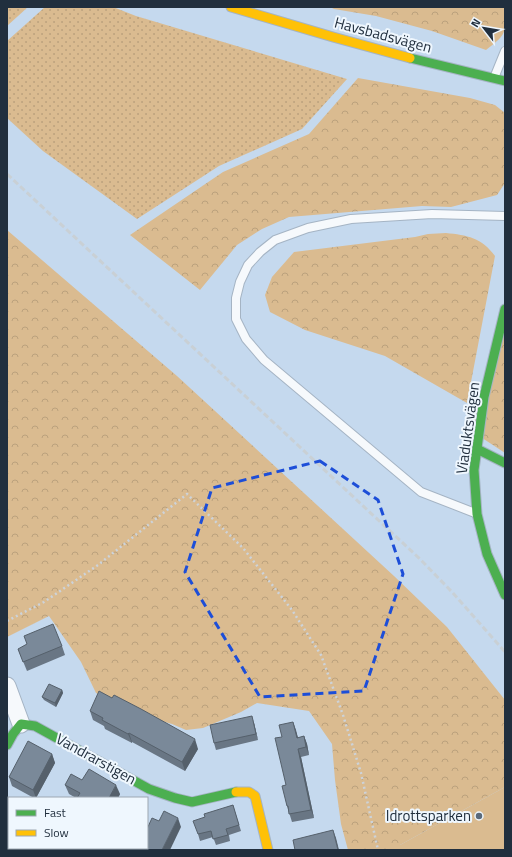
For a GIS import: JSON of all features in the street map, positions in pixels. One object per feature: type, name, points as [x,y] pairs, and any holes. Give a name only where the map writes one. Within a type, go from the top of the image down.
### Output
[{"type":"street","name":"Havsbadsvägen","points":[[231,7],[387,52],[505,81]]},
{"type":"street","name":"Viaduktsvägen","points":[[505,309],[484,397],[474,470],[477,514],[487,554],[505,595]]},
{"type":"street","points":[[477,449],[505,463]]},
{"type":"street","points":[[7,686],[21,724],[12,734],[7,745]]},
{"type":"street","name":"Vandrarstigen","points":[[21,724],[41,728],[147,793],[192,802],[235,792],[249,792],[255,796],[258,805],[268,850]]},
{"type":"lane","points":[[494,78],[505,51]]},
{"type":"lane","points":[[477,514],[421,492],[264,360],[246,339],[236,319],[236,298],[240,282],[248,265],[260,252],[275,240],[308,228],[351,219],[432,214],[505,216]]},
{"type":"path","points":[[7,621],[44,602],[98,565],[187,494],[242,548],[292,610],[321,655],[343,715],[361,773],[378,850]]},
{"type":"highlighted area","points":[[320,461],[378,500],[403,574],[364,691],[260,697],[185,572],[212,488]]},
{"type":"green space","points":[[7,7],[28,7],[7,26]]},
{"type":"green space","points":[[45,7],[113,7],[136,16],[347,79],[302,129],[219,166],[137,219],[43,151],[7,118],[7,41]]},
{"type":"green space","points":[[330,7],[505,7],[505,28],[502,36],[486,50],[432,31],[376,16]]},
{"type":"green space","points":[[358,78],[470,98],[495,105],[505,113],[505,183],[497,195],[451,207],[422,206],[289,217],[262,229],[237,245],[200,290],[130,235],[223,172],[309,134]]},
{"type":"green space","points":[[7,230],[177,376],[394,576],[447,627],[505,700],[505,787],[400,845],[400,850],[348,850],[341,824],[332,744],[309,711],[257,703],[241,712],[203,728],[186,730],[151,718],[96,693],[81,662],[49,616],[7,637]]},
{"type":"green space","points":[[446,233],[474,238],[485,245],[495,256],[467,403],[385,356],[305,330],[270,312],[265,295],[272,277],[294,252],[415,237],[428,234]]},
{"type":"green space","points":[[505,300],[505,453],[470,430]]},
{"type":"green space","name":"Idrottsparken","points":[[505,787],[505,850],[400,850],[400,845]]},
{"type":"building","points":[[53,624],[62,646],[23,662],[18,649],[27,644],[24,636]]},
{"type":"building","points":[[49,684],[62,690],[55,703],[42,697]]},
{"type":"building","points":[[99,691],[112,698],[114,695],[195,739],[182,762],[102,720],[103,718],[90,711]]},
{"type":"building","points":[[252,716],[256,734],[214,743],[210,725]]},
{"type":"building","points":[[293,722],[297,738],[304,736],[306,747],[298,749],[311,810],[289,814],[282,786],[286,785],[275,738],[282,737],[279,725]]},
{"type":"building","points":[[28,741],[52,754],[33,790],[9,777]]},
{"type":"building","points":[[89,769],[116,785],[110,797],[78,797],[80,793],[65,785],[71,774],[82,780]]},
{"type":"building","points":[[7,801],[8,830],[7,831]]},
{"type":"building","points":[[233,805],[239,825],[226,829],[228,835],[213,839],[211,831],[198,834],[193,821],[205,817],[204,814]]},
{"type":"building","points":[[164,811],[178,818],[162,850],[138,850],[137,849],[148,849],[148,827],[152,818],[159,821]]},
{"type":"building","points":[[333,830],[338,850],[295,850],[293,840]]},
{"type":"railway","points":[[7,174],[420,559],[452,592],[505,652]]},
{"type":"traffic: fast","points":[[410,58],[505,81]]},
{"type":"traffic: fast","points":[[505,309],[484,397],[474,470],[477,514],[487,554],[505,595]]},
{"type":"traffic: fast","points":[[477,449],[505,463]]},
{"type":"traffic: fast","points":[[7,745],[21,724],[35,726],[149,789],[175,798],[192,802],[236,792]]},
{"type":"traffic: slow","points":[[231,7],[410,58]]},
{"type":"traffic: slow","points":[[236,792],[249,792],[255,796],[268,850]]},
{"type":"place","name":"Idrottsparken","points":[[479,816]]}]
